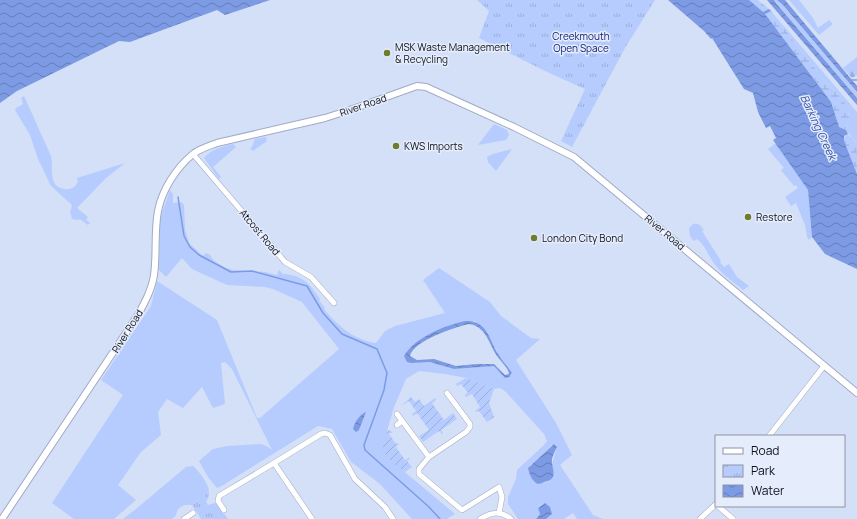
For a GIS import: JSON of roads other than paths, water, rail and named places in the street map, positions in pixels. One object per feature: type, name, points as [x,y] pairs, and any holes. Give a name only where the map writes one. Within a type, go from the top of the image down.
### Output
[{"type":"street","name":"River Road","points":[[2,519],[138,315],[150,291],[154,275],[158,210],[164,191],[173,177],[193,154],[217,142],[325,118],[417,86],[426,87],[514,126],[574,157],[857,393]]},
{"type":"street","name":"Atcost Road","points":[[193,154],[285,262],[311,277],[334,303]]},
{"type":"street","points":[[770,435],[824,366]]},
{"type":"street","points":[[447,393],[470,424],[470,427],[466,432],[428,457],[419,469],[419,474],[462,510],[499,487],[502,497],[499,513]]},
{"type":"street","points":[[397,414],[428,457]]},
{"type":"street","points":[[397,425],[402,421]]},
{"type":"street","points":[[224,510],[218,501],[219,496],[325,433],[330,435],[355,478],[385,507],[393,519]]},
{"type":"street","points":[[274,462],[312,519]]},
{"type":"street","points":[[700,519],[715,506]]},
{"type":"street","points":[[718,507],[733,519]]},
{"type":"street","points":[[184,519],[193,513]]},
{"type":"street","points":[[481,519],[488,514],[499,513],[511,519]]},
{"type":"water","points":[[0,0],[270,0],[225,15],[217,10],[130,42],[119,41],[17,91],[0,103]]},
{"type":"water","name":"Barking Creek","points":[[668,0],[749,0],[763,12],[769,9],[771,11],[765,14],[831,102],[839,127],[846,130],[848,134],[844,136],[844,141],[857,174],[857,269],[825,254],[812,237],[808,190],[773,140],[776,138],[770,126],[766,128],[758,112],[753,93],[744,89],[712,38],[711,39],[704,31]]},
{"type":"water","points":[[767,0],[774,0],[857,98],[857,105]]},
{"type":"water","points":[[777,0],[785,0],[857,86],[857,92],[783,5]]},
{"type":"water","points":[[466,321],[473,322],[479,324],[487,332],[501,358],[512,373],[509,377],[505,378],[494,366],[454,369],[430,362],[407,362],[404,356],[416,343],[440,329]],"holes":[[[469,324],[475,325],[486,336],[509,374],[505,375],[494,364],[456,366],[434,359],[417,360],[410,356],[413,350],[426,340],[445,331]]]},
{"type":"water","points":[[366,412],[359,430],[356,432],[353,429],[355,424]]},
{"type":"water","points":[[554,444],[557,447],[552,459],[554,473],[552,479],[538,484],[532,479],[528,468]]},
{"type":"water","points":[[545,503],[550,507],[552,514],[546,519],[536,519],[540,514],[538,508]]},
{"type":"waterway","points":[[851,80],[857,80]]},
{"type":"waterway","points":[[178,197],[184,236],[190,247],[199,255],[231,272],[252,271],[307,286],[323,313],[342,334],[377,349],[387,373],[384,390],[364,445],[365,450],[429,507],[440,519]]},
{"type":"place","name":"MSK Waste Management & Recycling","points":[[387,53]]},
{"type":"place","name":"KWS Imports","points":[[396,146]]},
{"type":"place","name":"Restore","points":[[748,217]]},
{"type":"place","name":"London City Bond","points":[[534,238]]},
{"type":"park label","name":"Creekmouth Open Space","points":[[581,42]]}]
